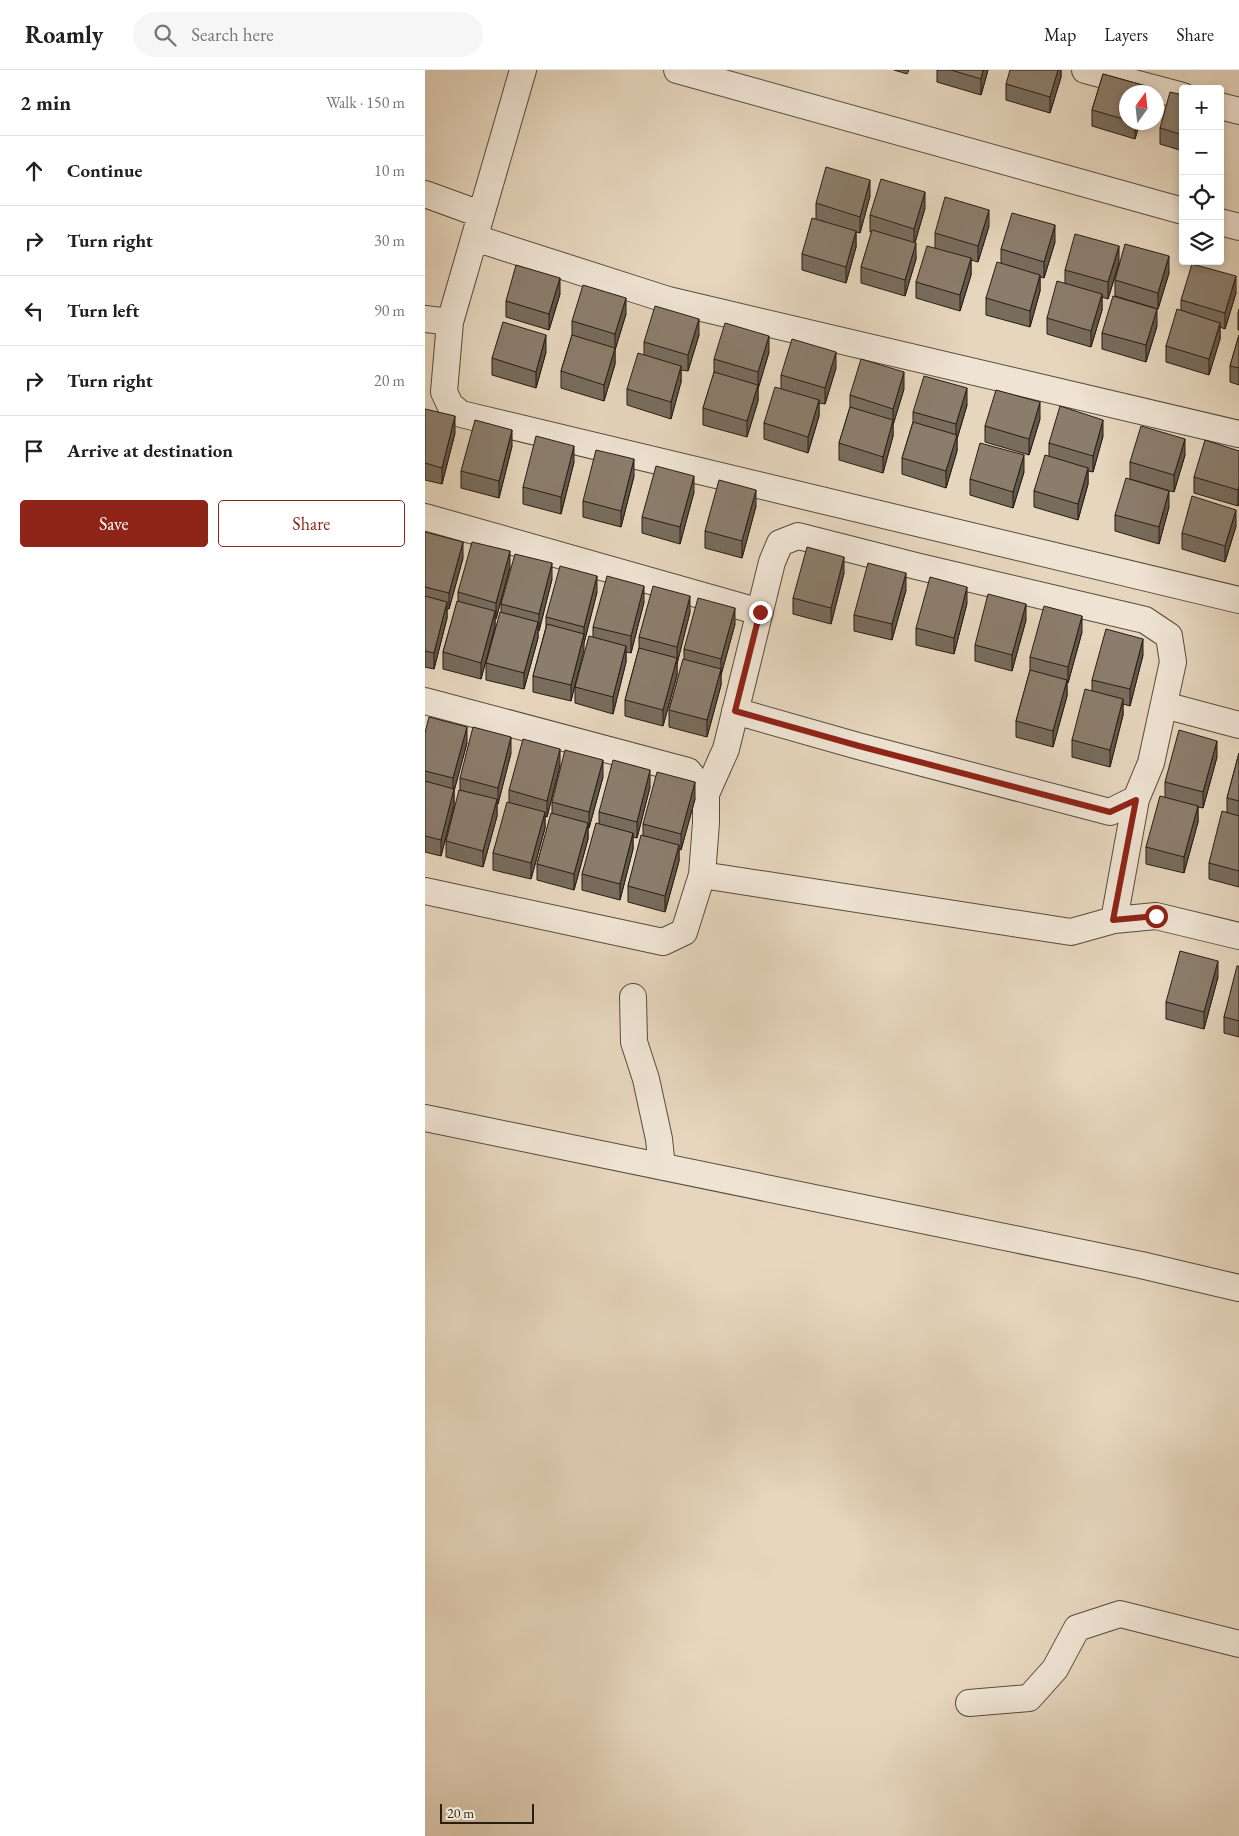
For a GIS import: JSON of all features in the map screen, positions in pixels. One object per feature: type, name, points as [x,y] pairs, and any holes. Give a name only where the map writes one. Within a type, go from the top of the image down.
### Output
[{"type":"street","points":[[523,70],[478,226],[437,320],[444,392],[450,405],[461,414],[1239,600]]},
{"type":"street","points":[[677,70],[1179,210]]},
{"type":"street","points":[[1085,70],[1179,95]]},
{"type":"street","points":[[1224,107],[1239,111]]},
{"type":"street","points":[[425,194],[478,226],[668,300],[1239,434]]},
{"type":"street","points":[[1224,223],[1239,227]]},
{"type":"street","points":[[425,517],[760,612]]},
{"type":"street","points":[[425,891],[663,942],[684,932],[702,875],[706,794],[726,749],[772,562],[780,542],[798,536],[1145,620],[1169,636],[1173,662],[1151,763],[1136,800],[1113,920]]},
{"type":"street","points":[[425,701],[688,771],[706,794]]},
{"type":"street","points":[[1164,705],[1239,725]]},
{"type":"street","points":[[735,711],[1110,812],[1136,800]]},
{"type":"street","points":[[702,875],[1071,932],[1113,920],[1156,916],[1239,936]]},
{"type":"street","points":[[633,997],[634,1042],[647,1079],[659,1138],[662,1167]]},
{"type":"street","points":[[425,1118],[1141,1265],[1239,1288]]},
{"type":"street","points":[[969,1703],[1029,1698],[1055,1669],[1077,1628],[1120,1614],[1239,1644]]},
{"type":"building","points":[[951,70],[983,70],[981,79]]},
{"type":"building","points":[[1010,70],[1058,70],[1050,97],[1006,84]]},
{"type":"building","points":[[1103,74],[1142,85],[1119,85],[1119,118],[1092,110]]},
{"type":"building","points":[[1170,92],[1179,94],[1179,134],[1164,129],[1164,114]]},
{"type":"building","points":[[826,167],[870,180],[860,217],[816,203]]},
{"type":"building","points":[[881,179],[925,192],[914,229],[870,215]]},
{"type":"building","points":[[945,197],[989,210],[978,246],[935,233]]},
{"type":"building","points":[[1012,213],[1055,225],[1044,262],[1001,249]]},
{"type":"building","points":[[812,218],[856,231],[846,267],[802,254]]},
{"type":"building","points":[[872,230],[916,243],[905,280],[861,267]]},
{"type":"building","points":[[1075,234],[1119,246],[1108,282],[1065,270]]},
{"type":"building","points":[[1125,244],[1169,256],[1158,293],[1115,280]]},
{"type":"building","points":[[927,246],[971,258],[960,295],[916,282]]},
{"type":"building","points":[[997,262],[1040,275],[1030,311],[986,298]]},
{"type":"building","points":[[516,265],[560,278],[549,314],[506,301]]},
{"type":"building","points":[[1192,265],[1236,276],[1225,313],[1181,300]]},
{"type":"building","points":[[1057,281],[1102,294],[1091,331],[1047,318]]},
{"type":"building","points":[[583,285],[626,298],[615,334],[572,321]]},
{"type":"building","points":[[1113,296],[1157,309],[1146,345],[1102,333]]},
{"type":"building","points":[[655,306],[699,319],[688,355],[644,342]]},
{"type":"building","points":[[1177,309],[1220,323],[1209,359],[1166,346]]},
{"type":"building","points":[[503,322],[546,335],[536,372],[492,358]]},
{"type":"building","points":[[725,323],[769,336],[758,372],[714,359]]},
{"type":"building","points":[[572,335],[615,348],[604,385],[561,371]]},
{"type":"building","points":[[1239,335],[1239,368],[1230,366]]},
{"type":"building","points":[[792,339],[836,352],[825,388],[781,375]]},
{"type":"building","points":[[638,353],[681,366],[671,402],[627,389]]},
{"type":"building","points":[[861,359],[904,372],[893,409],[850,395]]},
{"type":"building","points":[[714,372],[758,385],[747,421],[703,408]]},
{"type":"building","points":[[924,376],[967,388],[956,424],[913,412]]},
{"type":"building","points":[[775,387],[819,400],[808,437],[764,423]]},
{"type":"building","points":[[996,390],[1040,402],[1029,439],[985,426]]},
{"type":"building","points":[[1060,406],[1103,420],[1093,456],[1049,443]]},
{"type":"building","points":[[850,407],[893,420],[883,457],[839,443]]},
{"type":"building","points":[[425,409],[455,416],[442,468],[425,463]]},
{"type":"building","points":[[475,420],[512,430],[499,481],[461,471]]},
{"type":"building","points":[[913,422],[957,435],[946,471],[902,458]]},
{"type":"building","points":[[1141,426],[1185,439],[1174,475],[1130,462]]},
{"type":"building","points":[[536,436],[574,446],[561,497],[523,487]]},
{"type":"building","points":[[1205,440],[1239,451],[1238,490],[1194,477]]},
{"type":"building","points":[[980,443],[1024,455],[1013,492],[970,479]]},
{"type":"building","points":[[596,450],[634,459],[621,511],[583,501]]},
{"type":"building","points":[[1045,455],[1088,468],[1078,504],[1034,491]]},
{"type":"building","points":[[656,466],[694,476],[680,527],[642,517]]},
{"type":"building","points":[[1126,478],[1169,491],[1159,527],[1115,515]]},
{"type":"building","points":[[719,480],[756,490],[742,541],[705,531]]},
{"type":"building","points":[[1192,496],[1236,510],[1225,546],[1182,533]]},
{"type":"building","points":[[425,532],[463,542],[449,593],[425,587]]},
{"type":"building","points":[[472,542],[510,551],[496,603],[458,592]]},
{"type":"building","points":[[807,547],[844,557],[831,608],[793,598]]},
{"type":"building","points":[[515,554],[552,563],[539,614],[501,604]]},
{"type":"building","points":[[868,563],[906,573],[892,624],[854,615]]},
{"type":"building","points":[[560,566],[597,576],[584,627],[546,617]]},
{"type":"building","points":[[607,576],[644,586],[631,636],[593,627]]},
{"type":"building","points":[[930,577],[967,587],[954,638],[916,628]]},
{"type":"building","points":[[653,586],[690,596],[677,647],[639,637]]},
{"type":"building","points":[[988,594],[1026,604],[1012,655],[975,645]]},
{"type":"building","points":[[425,596],[447,602],[434,653],[425,651]]},
{"type":"building","points":[[698,598],[735,608],[721,659],[684,649]]},
{"type":"building","points":[[457,601],[495,611],[481,663],[443,652]]},
{"type":"building","points":[[1044,606],[1082,616],[1068,667],[1030,657]]},
{"type":"building","points":[[500,612],[538,622],[524,673],[486,663]]},
{"type":"building","points":[[547,624],[584,634],[571,685],[533,676]]},
{"type":"building","points":[[1106,629],[1143,639],[1130,689],[1092,680]]},
{"type":"building","points":[[589,636],[626,646],[613,697],[575,687]]},
{"type":"building","points":[[639,648],[677,658],[663,710],[625,700]]},
{"type":"building","points":[[683,659],[721,669],[707,720],[669,710]]},
{"type":"building","points":[[1030,670],[1067,680],[1053,731],[1016,721]]},
{"type":"building","points":[[1085,689],[1123,699],[1110,750],[1072,740]]},
{"type":"building","points":[[429,717],[467,727],[453,778],[425,771],[425,733]]},
{"type":"building","points":[[473,727],[511,737],[498,788],[460,778]]},
{"type":"building","points":[[1179,730],[1217,741],[1203,792],[1165,782]]},
{"type":"building","points":[[523,739],[560,749],[547,801],[509,790]]},
{"type":"building","points":[[565,750],[603,760],[589,812],[552,802]]},
{"type":"building","points":[[1239,753],[1239,801],[1227,798]]},
{"type":"building","points":[[613,760],[650,770],[637,822],[599,812]]},
{"type":"building","points":[[657,772],[695,782],[681,834],[643,824]]},
{"type":"building","points":[[425,781],[454,789],[441,840],[425,836]]},
{"type":"building","points":[[459,790],[497,799],[483,851],[446,841]]},
{"type":"building","points":[[1160,796],[1198,806],[1184,857],[1146,847]]},
{"type":"building","points":[[507,802],[545,812],[531,863],[493,853]]},
{"type":"building","points":[[1222,811],[1239,816],[1239,871],[1209,863]]},
{"type":"building","points":[[551,813],[588,823],[574,874],[537,864]]},
{"type":"building","points":[[596,823],[633,833],[620,884],[582,874]]},
{"type":"building","points":[[641,835],[679,845],[665,896],[628,886]]},
{"type":"building","points":[[1180,951],[1218,961],[1204,1012],[1166,1002]]},
{"type":"building","points":[[1237,966],[1239,966],[1239,1021],[1224,1017]]},
{"type":"route","points":[[760,612],[735,711],[859,746],[1110,812],[1136,800],[1113,920],[1156,916]]}]
